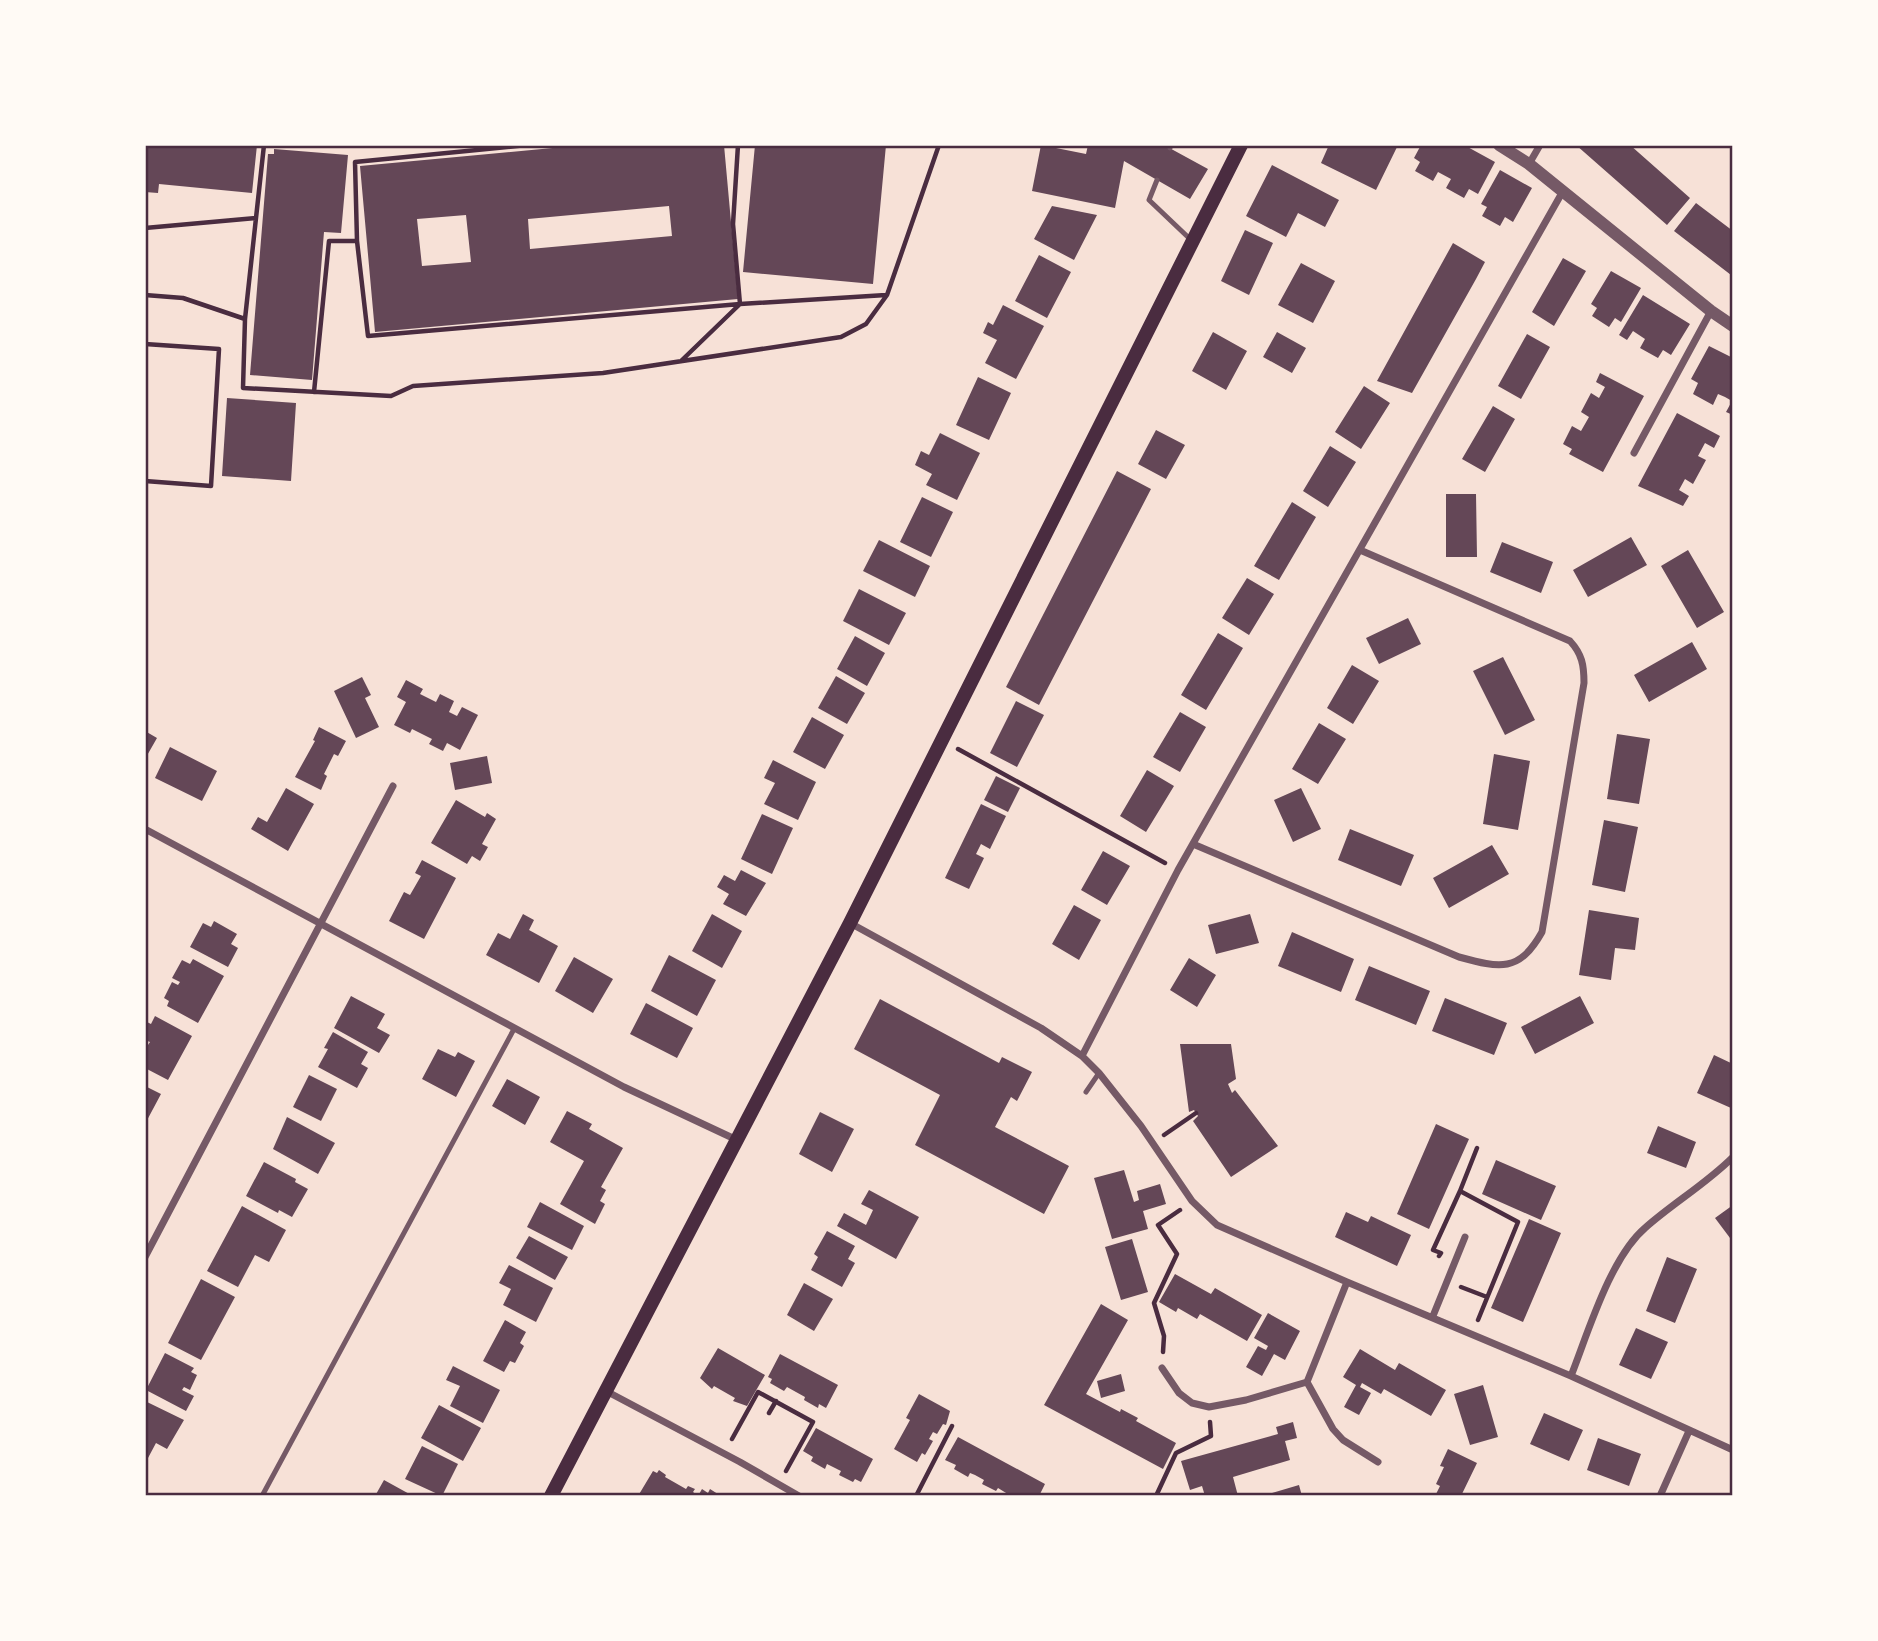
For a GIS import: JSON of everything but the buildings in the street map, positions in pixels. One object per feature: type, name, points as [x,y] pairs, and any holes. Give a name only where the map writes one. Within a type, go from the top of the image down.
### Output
[{"type":"main road","points":[[551,1496],[850,923],[1241,145]]},
{"type":"street","points":[[1499,145],[1529,164],[1711,312],[1731,321]]},
{"type":"street","points":[[1529,164],[1540,145]]},
{"type":"street","points":[[1082,1056],[1178,870],[1563,191]]},
{"type":"street","points":[[1634,453],[1711,312]]},
{"type":"street","points":[[1194,844],[1459,957],[1493,966],[1515,964],[1532,950],[1542,932],[1584,683],[1580,653],[1570,641],[1360,550]]},
{"type":"street","points":[[145,1256],[393,786]]},
{"type":"street","points":[[145,829],[624,1087],[737,1140]]},
{"type":"street","points":[[850,923],[1041,1028],[1082,1056],[1099,1073],[1192,1201],[1217,1224],[1571,1376],[1733,1450]]},
{"type":"street","points":[[1571,1376],[1617,1264],[1643,1229],[1733,1157]]},
{"type":"street","points":[[1433,1317],[1465,1237]]},
{"type":"street","points":[[1307,1382],[1347,1282]]},
{"type":"street","points":[[1162,1368],[1179,1394],[1192,1403],[1209,1407],[1246,1400],[1307,1382]]},
{"type":"street","points":[[1307,1382],[1333,1429],[1343,1440],[1378,1462]]},
{"type":"street","points":[[605,1391],[799,1496]]},
{"type":"street","points":[[1660,1496],[1689,1430]]},
{"type":"lane","points":[[1157,180],[1149,200],[1193,241]]},
{"type":"lane","points":[[262,1496],[514,1029]]},
{"type":"lane","points":[[1086,1092],[1099,1073]]},
{"type":"path","points":[[264,145],[246,319],[243,388],[391,396],[413,386],[603,373],[841,337],[866,324],[887,295],[938,146],[932,145]]},
{"type":"path","points":[[527,145],[355,162],[357,240],[368,336],[740,304],[887,295]]},
{"type":"path","points":[[738,145],[733,225],[740,304]]},
{"type":"path","points":[[145,228],[256,218]]},
{"type":"path","points":[[314,392],[329,241],[357,240]]},
{"type":"path","points":[[145,295],[183,298],[246,319]]},
{"type":"path","points":[[681,361],[740,304]]},
{"type":"path","points":[[145,344],[219,349],[211,486],[145,481]]},
{"type":"path","points":[[941,740],[1178,870]]},
{"type":"path","points":[[1152,1143],[1196,1113]]},
{"type":"path","points":[[1460,1191],[1477,1148]]},
{"type":"path","points":[[1162,1368],[1164,1336],[1154,1303],[1177,1254],[1158,1225],[1192,1201]]},
{"type":"path","points":[[1447,1281],[1487,1297]]},
{"type":"path","points":[[724,1454],[758,1392],[776,1401],[813,1422],[779,1484]]},
{"type":"path","points":[[769,1413],[776,1401]]},
{"type":"path","points":[[1156,1496],[1176,1453],[1212,1436],[1209,1407]]},
{"type":"path","points":[[916,1496],[952,1426]]}]
